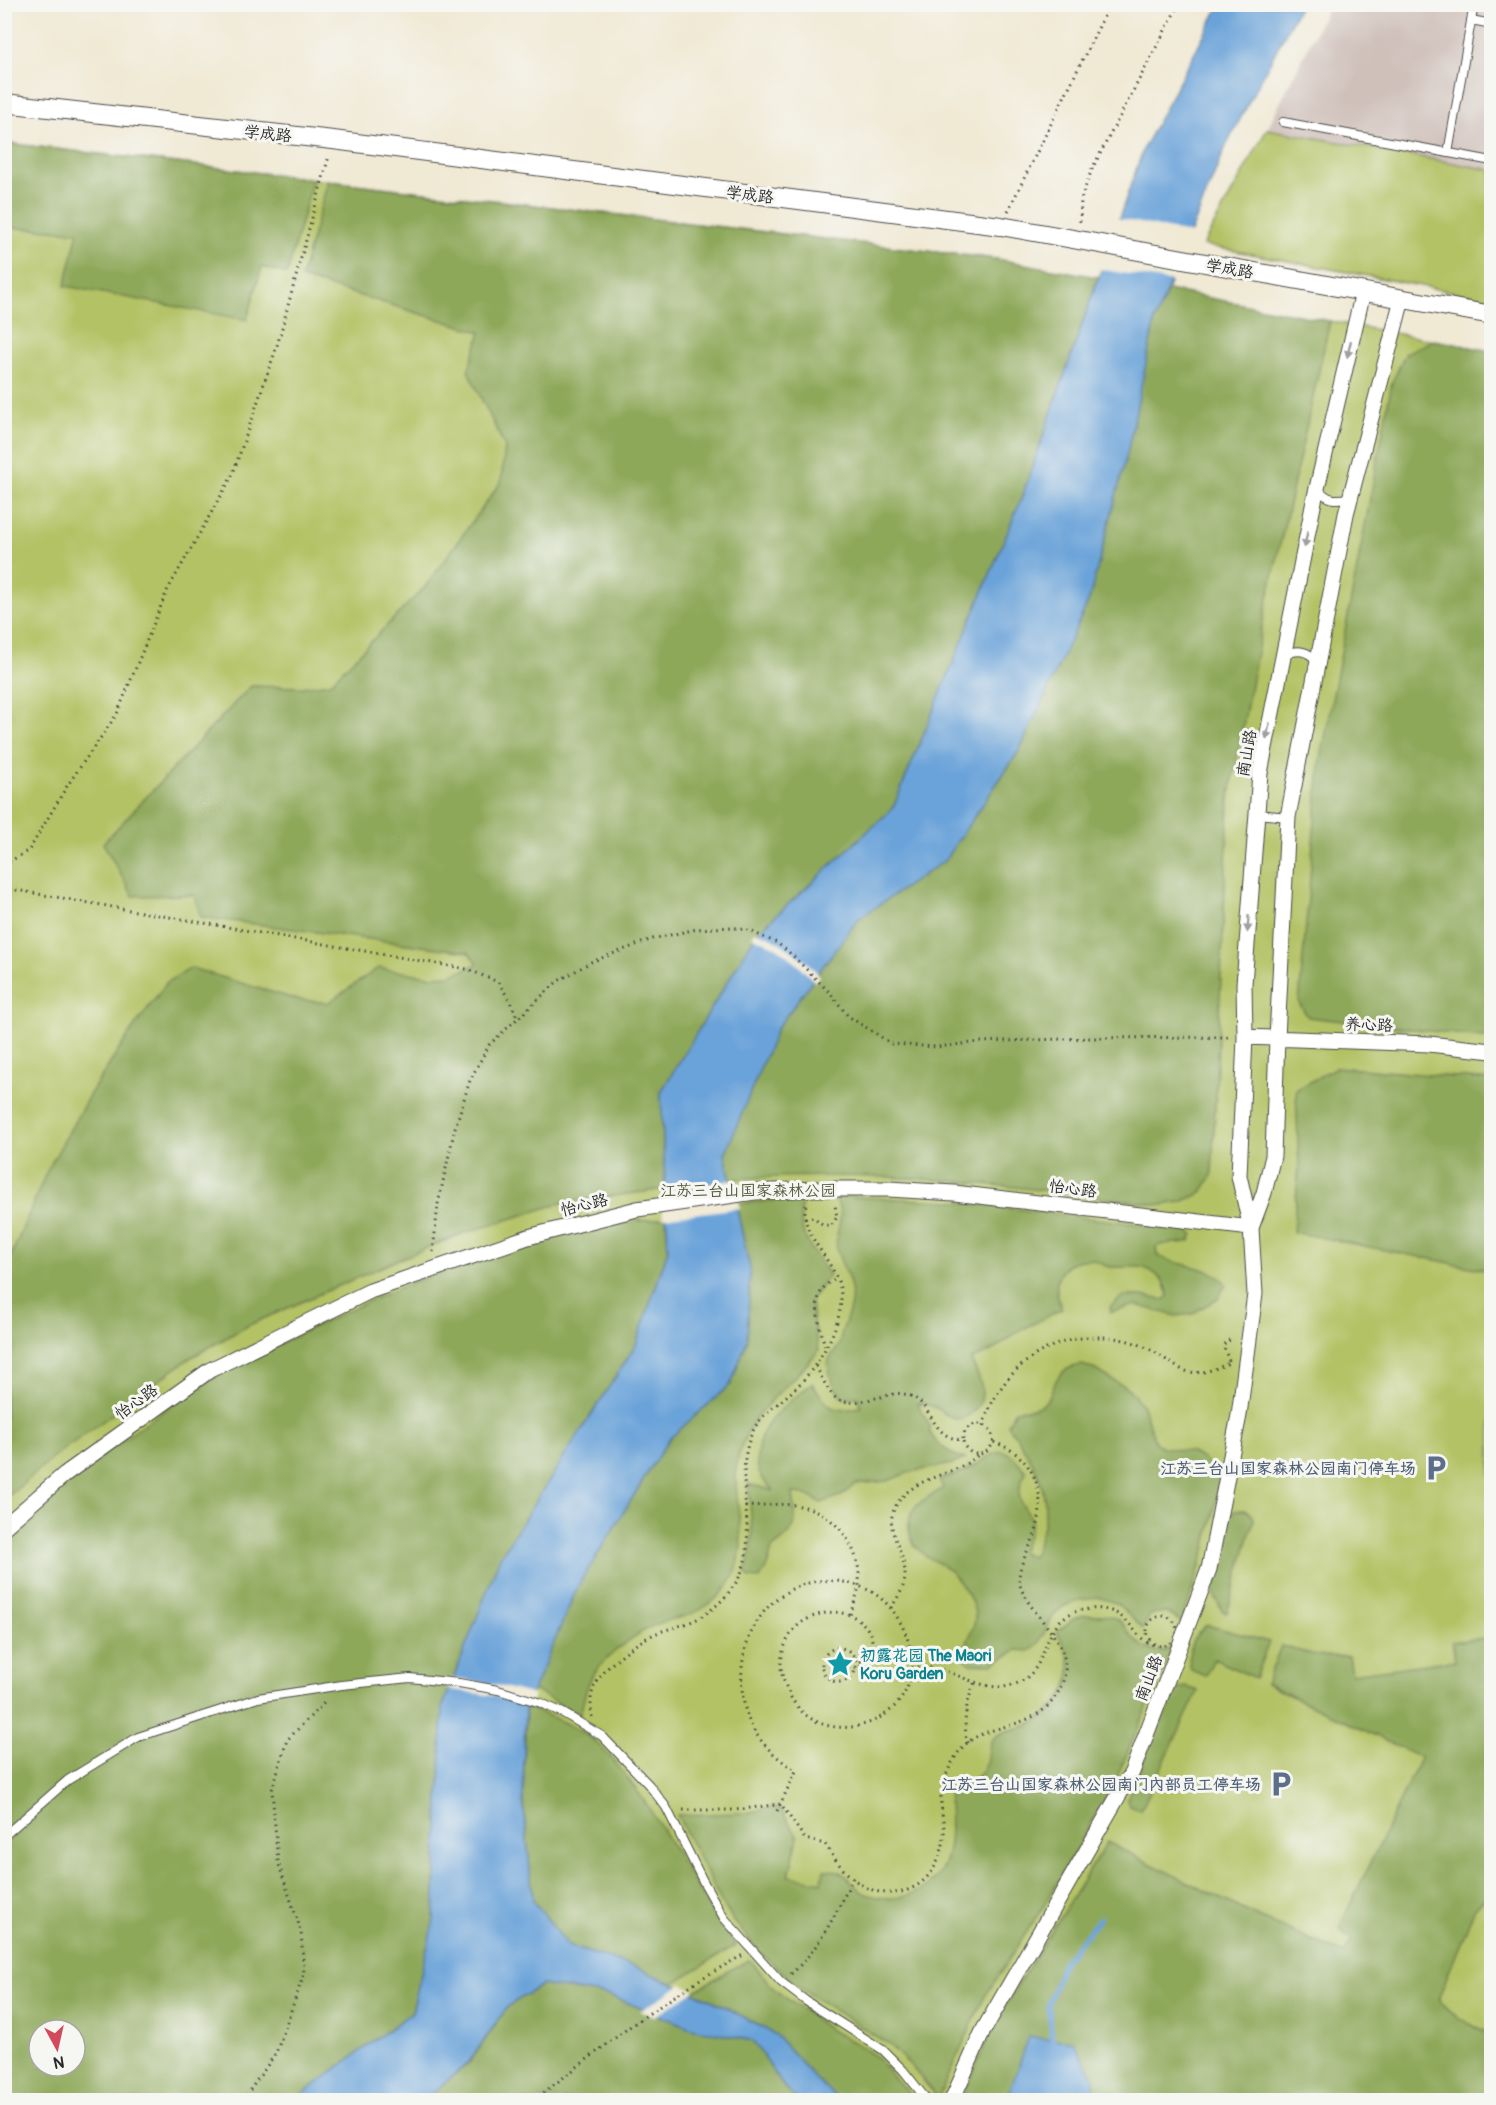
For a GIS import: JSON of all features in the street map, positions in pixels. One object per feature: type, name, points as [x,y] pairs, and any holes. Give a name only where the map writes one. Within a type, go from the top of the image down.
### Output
[{"type":"street","name":"学成路","points":[[4,103],[333,140],[1001,226],[1491,315]]},
{"type":"street","name":"南山路","points":[[952,2100],[983,2031],[1132,1772],[1209,1569],[1239,1415],[1255,1294],[1251,1228],[1239,1176],[1245,1037],[1244,984],[1260,773],[1317,488],[1363,292]]},
{"type":"street","name":"南山路","points":[[1251,1228],[1264,1193],[1273,1156],[1288,817],[1350,497],[1402,299]]},
{"type":"street","name":"养心路","points":[[1245,1037],[1429,1044],[1491,1052]]},
{"type":"street","name":"怡心路","points":[[4,1527],[65,1474],[210,1370],[370,1291],[528,1237],[637,1209],[755,1192],[889,1189],[954,1193],[1251,1228]]},
{"type":"lane","points":[[1448,153],[1474,4]]},
{"type":"lane","points":[[1471,20],[1491,24]]},
{"type":"lane","points":[[1283,122],[1491,161]]},
{"type":"lane","points":[[1317,488],[1326,498],[1337,500],[1350,497]]},
{"type":"lane","points":[[1283,655],[1294,650],[1309,653],[1317,662]]},
{"type":"lane","points":[[1257,814],[1288,817]]},
{"type":"lane","points":[[4,1836],[68,1780],[138,1737],[258,1698],[342,1685],[410,1678],[498,1690],[541,1703],[602,1736],[649,1785],[668,1810],[724,1918],[782,1982],[806,2001],[883,2050],[903,2070],[927,2100]]},
{"type":"path","points":[[1001,226],[1110,4]]},
{"type":"path","points":[[1078,240],[1081,199],[1092,170],[1179,4]]},
{"type":"path","points":[[4,865],[29,850],[67,786],[117,714],[167,591],[232,476],[277,346],[333,140]]},
{"type":"path","points":[[4,888],[467,969],[498,982],[517,1017]]},
{"type":"path","points":[[431,1270],[438,1204],[455,1128],[470,1080],[489,1045],[558,981],[591,962],[652,939],[697,929],[732,927],[750,931],[777,943],[809,970],[848,1016],[892,1044],[937,1047],[980,1042],[1090,1038],[1245,1037]]},
{"type":"path","points":[[593,1730],[590,1703],[592,1691],[610,1665],[654,1634],[698,1619],[716,1606],[737,1582],[748,1547],[743,1473],[751,1435],[758,1421],[796,1388],[816,1366],[837,1320],[841,1297],[837,1280],[824,1253],[807,1230],[805,1206],[812,1199]]},
{"type":"path","points":[[805,1218],[814,1217],[818,1223],[826,1226],[835,1223],[837,1217],[832,1199]]},
{"type":"path","points":[[825,1348],[817,1299],[824,1288],[837,1280]]},
{"type":"path","points":[[984,1426],[993,1399],[1018,1367],[1032,1356],[1062,1342],[1083,1338],[1121,1340],[1138,1345],[1188,1372],[1201,1374],[1230,1363]]},
{"type":"path","points":[[816,1366],[829,1393],[837,1401],[857,1402],[904,1394],[922,1403],[941,1432],[948,1437],[963,1440]]},
{"type":"path","points":[[891,1608],[901,1592],[905,1577],[892,1527],[891,1515],[896,1504],[912,1488],[970,1463],[979,1454],[988,1450],[993,1442],[991,1432],[984,1426],[974,1425],[969,1427],[963,1440],[966,1449],[979,1454]]},
{"type":"path","points":[[781,1804],[805,1839],[825,1844],[838,1866],[853,1878],[868,1888],[882,1893],[896,1894],[920,1884],[931,1874],[939,1859],[944,1836],[941,1796],[945,1781],[962,1748],[979,1737],[1026,1721],[1039,1714],[1058,1692],[1066,1669],[1060,1646],[1024,1594],[1019,1582],[1038,1521],[1040,1497],[1038,1485],[1030,1469],[1018,1455],[1009,1448],[993,1442]]},
{"type":"path","points":[[745,1507],[772,1504],[805,1507],[833,1521],[853,1549],[857,1562],[859,1586],[850,1615]]},
{"type":"path","points":[[777,1811],[796,1771],[779,1760],[758,1737],[743,1703],[741,1679],[742,1657],[747,1638],[769,1605],[786,1592],[820,1580],[834,1580],[859,1586],[871,1591],[891,1608],[908,1638],[912,1667],[908,1686],[901,1700],[890,1713],[877,1721],[861,1726],[837,1726],[813,1719],[799,1709],[789,1695],[782,1677],[780,1662],[783,1648],[791,1633],[801,1622],[829,1611],[859,1619],[867,1628],[872,1641],[870,1654],[865,1663],[855,1669],[849,1678],[834,1680],[825,1674],[823,1663],[827,1653],[837,1648],[848,1650],[855,1658],[865,1663],[878,1670],[912,1667],[943,1670],[975,1683],[998,1687],[1017,1683],[1035,1669],[1060,1620],[1072,1612],[1092,1609],[1103,1609],[1124,1617],[1145,1642],[1158,1646],[1172,1642],[1177,1634],[1173,1621],[1165,1617],[1155,1618],[1151,1622],[1147,1631],[1150,1640],[1158,1646]]},
{"type":"path","points":[[855,1658],[855,1669]]},
{"type":"path","points":[[968,1743],[964,1728],[964,1715],[975,1683]]},
{"type":"path","points":[[243,2100],[276,2053],[304,1974],[301,1931],[278,1862],[272,1790],[286,1740],[342,1685]]},
{"type":"path","points":[[668,1810],[716,1811],[781,1804]]},
{"type":"path","points":[[782,1982],[804,1962],[818,1944],[853,1878]]},
{"type":"path","points":[[534,2100],[632,2025],[696,1981],[753,1950]]},
{"type":"shaded area","points":[[1329,5],[1491,5],[1491,170],[1267,129]]},
{"type":"green space","points":[[1267,129],[1491,170],[1491,299],[1203,245]]},
{"type":"green space","points":[[4,143],[313,179],[287,274],[262,267],[247,320],[65,286],[78,232],[5,227]]},
{"type":"green space","name":"江苏三台山国家森林公园","points":[[5,143],[996,259],[1491,351],[1491,2100],[5,2100]]},
{"type":"green space","points":[[328,181],[996,259],[1098,277],[1022,497],[893,808],[757,933],[661,1092],[665,1189],[561,1203],[462,1234],[249,1325],[190,1358],[56,1455],[5,1499],[5,1270],[47,1171],[90,1094],[167,982],[191,968],[295,999],[328,1003],[378,968],[429,976],[451,975],[478,964],[468,952],[201,917],[194,895],[133,896],[103,843],[251,686],[302,687],[330,683],[425,587],[501,482],[505,447],[468,371],[481,332],[301,278]]},
{"type":"green space","points":[[1168,290],[1330,321],[1264,616],[1229,800],[1212,1175],[1202,1193],[1181,1202],[1161,1205],[1077,1194],[908,1178],[823,1176],[731,1180],[725,1154],[777,1028],[858,919],[944,861],[1019,751],[1089,600],[1155,320]]},
{"type":"green space","points":[[1434,340],[1491,351],[1491,1038],[1308,1017],[1299,1003],[1320,764],[1392,382],[1406,353]]},
{"type":"green space","points":[[1336,1067],[1491,1080],[1491,1271],[1293,1232],[1299,1167],[1296,1090]]},
{"type":"green space","points":[[834,1196],[950,1201],[1186,1230],[1193,1234],[1190,1241],[1159,1245],[1156,1247],[1157,1255],[1203,1269],[1220,1278],[1226,1285],[1218,1298],[1192,1314],[1176,1316],[1136,1305],[1111,1312],[1110,1307],[1123,1296],[1164,1300],[1168,1296],[1165,1286],[1159,1277],[1144,1268],[1110,1267],[1093,1260],[1076,1261],[1067,1266],[1057,1282],[1062,1309],[1019,1331],[995,1349],[971,1360],[982,1387],[980,1403],[973,1412],[957,1419],[951,1418],[935,1407],[917,1403],[937,1443],[952,1454],[965,1459],[952,1464],[910,1472],[887,1481],[855,1484],[843,1495],[821,1503],[804,1494],[793,1493],[795,1518],[792,1530],[772,1548],[768,1564],[760,1579],[750,1578],[745,1572],[752,1539],[748,1484],[774,1491],[762,1477],[757,1464],[758,1446],[768,1425],[783,1407],[812,1383],[831,1407],[842,1410],[861,1407],[858,1397],[843,1398],[837,1391],[828,1365],[839,1344],[852,1295],[850,1283],[837,1249],[840,1212]]},
{"type":"green space","points":[[802,1198],[801,1222],[806,1240],[829,1275],[811,1301],[819,1350],[762,1411],[745,1438],[739,1454],[736,1487],[741,1539],[736,1572],[727,1587],[707,1606],[695,1613],[652,1626],[607,1658],[589,1682],[580,1715],[533,1690],[578,1586],[668,1440],[731,1384],[747,1340],[750,1269],[736,1204]]},
{"type":"green space","points":[[638,1214],[639,1221],[666,1218],[668,1250],[636,1345],[500,1557],[443,1706],[434,1919],[412,2012],[295,2100],[5,2100],[4,1536],[108,1451],[162,1411],[218,1375],[387,1293],[445,1270],[541,1240]]},
{"type":"green space","points":[[1082,1365],[1092,1368],[1129,1389],[1143,1406],[1155,1442],[1162,1447],[1191,1452],[1203,1459],[1222,1477],[1205,1550],[1182,1623],[1170,1615],[1159,1612],[1150,1615],[1143,1629],[1118,1604],[1098,1597],[1077,1601],[1062,1607],[1054,1615],[1038,1644],[1029,1651],[1017,1650],[992,1664],[970,1664],[964,1657],[975,1622],[973,1604],[952,1573],[925,1555],[915,1545],[909,1526],[912,1513],[922,1502],[943,1488],[939,1480],[966,1471],[990,1455],[1002,1451],[1012,1456],[1026,1472],[1019,1491],[1021,1502],[1032,1519],[1021,1552],[1033,1557],[1044,1520],[1044,1495],[1030,1458],[1008,1425],[1015,1410],[1030,1409],[1045,1402],[1063,1372]]},
{"type":"green space","points":[[1235,1510],[1245,1510],[1252,1514],[1254,1519],[1227,1613],[1222,1611],[1211,1589],[1227,1517]]},
{"type":"green space","points":[[1084,1615],[1104,1615],[1116,1619],[1123,1624],[1136,1641],[1150,1650],[1161,1651],[1173,1647],[1114,1784],[1046,1902],[984,1998],[938,2098],[911,2066],[888,2044],[800,1988],[759,1951],[722,1903],[677,1815],[745,1813],[774,1807],[782,1811],[798,1837],[789,1876],[821,1882],[824,1870],[834,1870],[845,1875],[866,1894],[892,1898],[916,1892],[936,1878],[943,1867],[949,1847],[949,1793],[981,1773],[987,1762],[989,1747],[995,1737],[1003,1732],[1035,1722],[1051,1710],[1063,1694],[1070,1676],[1067,1652],[1057,1632],[1073,1619]]},
{"type":"green space","points":[[1207,1625],[1269,1642],[1255,1678],[1214,1659],[1205,1676],[1191,1670],[1189,1657],[1192,1644],[1197,1633]]},
{"type":"green space","points":[[1491,1637],[1491,1892],[1475,1908],[1438,1999],[1459,2019],[1491,2034],[1491,2100],[1094,2100],[1094,2078],[1006,2098],[1006,2100],[961,2100],[997,2018],[1107,1842],[1254,1915],[1344,1954],[1352,1940],[1339,1928],[1421,1757],[1266,1684],[1281,1646],[1315,1654],[1349,1656],[1352,1674],[1455,1660],[1452,1642]]},
{"type":"green space","points":[[1186,1687],[1198,1691],[1141,1810],[1129,1806],[1127,1799],[1169,1700],[1177,1690]]},
{"type":"green space","points":[[526,1707],[584,1733],[599,1745],[620,1768],[655,1817],[701,1895],[736,1945],[672,1984],[635,1967],[568,1946],[533,1900],[523,1799]]},
{"type":"green space","points":[[750,1960],[775,1990],[830,2030],[875,2056],[914,2100],[839,2100],[816,2079],[776,2035],[693,1992]]},
{"type":"green space","points":[[542,1985],[608,1995],[691,2028],[753,2041],[784,2087],[798,2100],[424,2100],[470,2062],[508,2006]]},
{"type":"water","points":[[1220,5],[1300,5],[1226,146],[1155,320],[1127,454],[1089,600],[1019,751],[944,861],[858,919],[777,1028],[725,1154],[750,1269],[747,1340],[731,1384],[668,1440],[578,1586],[525,1710],[523,1799],[533,1900],[568,1946],[635,1967],[720,2004],[776,2035],[816,2079],[839,2100],[798,2100],[784,2087],[753,2041],[691,2028],[608,1995],[542,1985],[508,2006],[469,2062],[424,2100],[295,2100],[412,2012],[434,1919],[443,1706],[500,1557],[636,1345],[668,1250],[661,1092],[757,933],[893,808],[1022,497],[1144,147]]},
{"type":"water","points":[[1029,2037],[1073,2041],[1094,2078],[1094,2100],[1006,2100]]},
{"type":"pier","points":[[1116,218],[1194,234],[1174,282],[1098,269]]},
{"type":"pier","points":[[755,931],[773,938],[806,961],[820,976],[815,982],[790,957],[774,946],[752,936]]},
{"type":"pier","points":[[734,1180],[740,1208],[663,1218],[662,1190]]},
{"type":"pier","points":[[450,1678],[496,1685],[534,1695],[529,1708],[494,1696],[446,1689]]},
{"type":"pier","points":[[682,1984],[695,1990],[654,2017],[640,2011]]},
{"type":"waterway","points":[[1053,2044],[1048,2005],[1063,1962],[1100,1918]]},
{"type":"place","name":"江苏三台山国家森林公园南门停车场","points":[[1436,1468]]},
{"type":"place","name":"初露花园 The Maori Koru Garden","points":[[840,1664]]},
{"type":"place","name":"江苏三台山国家森林公园南门内部员工停车场","points":[[1281,1784]]}]
